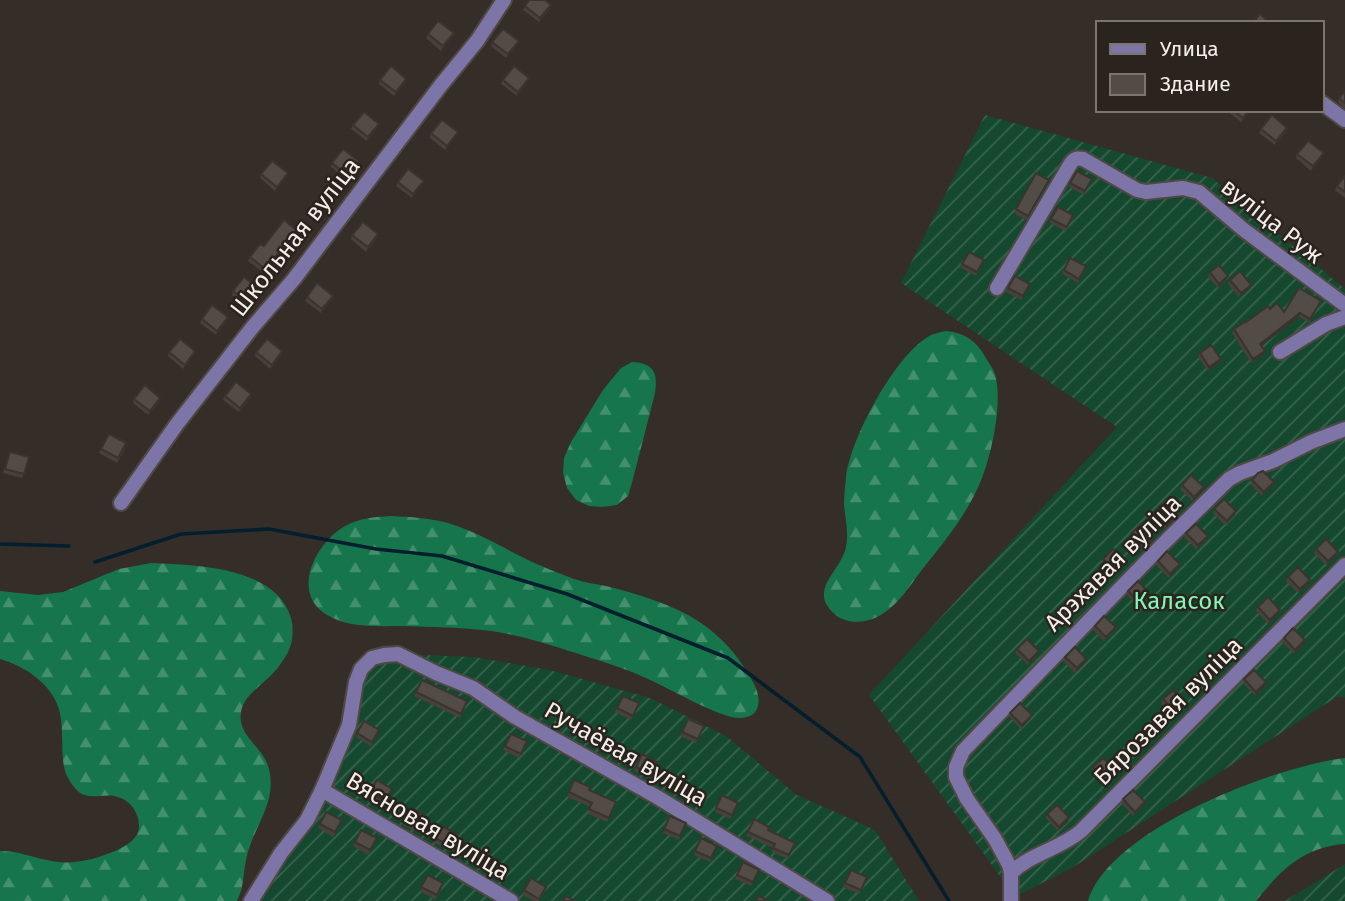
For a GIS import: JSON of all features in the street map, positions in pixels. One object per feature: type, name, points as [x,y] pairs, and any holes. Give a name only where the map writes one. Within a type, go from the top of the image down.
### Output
[{"type":"street","name":"Школьная вуліца","points":[[121,503],[177,424],[294,279],[477,40],[504,0]]},
{"type":"street","points":[[1324,105],[1345,121]]},
{"type":"street","name":"вуліца Руж","points":[[997,288],[1071,163],[1077,158],[1137,190],[1146,192],[1183,188],[1199,192],[1252,237],[1345,304]]},
{"type":"street","points":[[1280,352],[1326,324],[1345,317]]},
{"type":"street","name":"Арэхавая вуліца","points":[[1011,873],[995,839],[967,799],[956,777],[959,759],[969,743],[1220,487],[1240,473],[1345,429]]},
{"type":"street","name":"Бярозавая вуліца","points":[[1011,873],[1022,864],[1069,841],[1081,831],[1345,565]]},
{"type":"street","name":"Ручаёвая вуліца","points":[[323,790],[349,725],[356,682],[361,669],[372,658],[384,654],[398,654],[473,688],[515,717],[657,797],[827,901]]},
{"type":"street","points":[[251,901],[281,853],[307,820],[323,790]]},
{"type":"street","name":"Вясновая вуліца","points":[[323,790],[511,901]]},
{"type":"street","points":[[1011,873],[1011,901]]},
{"type":"green space","name":"Каласок","points":[[985,115],[1212,178],[1345,289],[1345,698],[1338,696],[1075,866],[1015,897],[869,695],[1117,427],[901,283]]},
{"type":"green space","points":[[946,331],[965,336],[975,343],[995,374],[997,412],[986,467],[963,516],[896,603],[872,619],[857,622],[846,620],[828,607],[824,590],[846,547],[844,504],[849,461],[865,420],[904,359],[931,335]]},
{"type":"green space","points":[[632,362],[645,364],[653,370],[656,386],[628,496],[617,505],[589,506],[576,500],[567,488],[563,473],[564,458],[603,390],[621,368]]},
{"type":"green space","points":[[391,516],[448,523],[574,579],[644,597],[688,615],[715,634],[743,666],[757,690],[759,701],[756,711],[747,717],[731,717],[626,670],[516,636],[468,629],[364,626],[329,616],[317,607],[310,595],[311,570],[316,556],[324,544],[345,526],[373,517]]},
{"type":"green space","points":[[151,563],[210,568],[251,578],[269,588],[282,601],[291,618],[291,646],[287,654],[273,673],[248,697],[242,708],[241,722],[245,733],[267,763],[270,789],[264,813],[249,848],[237,901],[0,901],[0,851],[55,862],[81,861],[107,854],[131,842],[138,831],[139,821],[129,803],[114,796],[82,794],[68,778],[63,763],[59,709],[50,691],[36,677],[0,659],[0,591],[38,595],[63,592],[119,569]]},
{"type":"green space","points":[[398,654],[474,657],[550,670],[650,698],[726,736],[797,795],[875,830],[919,901],[251,901],[314,808],[361,669]]},
{"type":"green space","points":[[1345,758],[1345,844],[1317,850],[1294,862],[1256,901],[1088,901],[1103,875],[1128,849],[1161,826],[1239,788],[1315,763]]},
{"type":"green space","points":[[1345,864],[1345,901],[1285,901]]},
{"type":"building","points":[[529,0],[545,0],[551,5],[540,18],[525,6]]},
{"type":"building","points":[[1260,14],[1268,21],[1255,21]]},
{"type":"building","points":[[438,21],[454,33],[443,46],[428,34]]},
{"type":"building","points":[[503,29],[519,41],[508,54],[492,42]]},
{"type":"building","points":[[391,66],[406,79],[396,92],[380,80]]},
{"type":"building","points":[[514,66],[529,78],[518,92],[503,80]]},
{"type":"building","points":[[1345,91],[1345,103],[1339,98]]},
{"type":"building","points":[[364,112],[379,124],[368,137],[353,125]]},
{"type":"building","points":[[1236,112],[1248,112],[1243,118]]},
{"type":"building","points":[[1272,115],[1287,128],[1276,141],[1261,129]]},
{"type":"building","points":[[442,120],[458,132],[447,146],[431,133]]},
{"type":"building","points":[[1308,141],[1324,153],[1313,166],[1297,154]]},
{"type":"building","points":[[343,149],[358,161],[347,175],[332,163]]},
{"type":"building","points":[[272,161],[288,173],[277,187],[261,174]]},
{"type":"building","points":[[408,169],[424,181],[413,194],[398,182]]},
{"type":"building","points":[[1077,171],[1092,179],[1085,191],[1070,183]]},
{"type":"building","points":[[1036,173],[1049,180],[1028,216],[1016,209]]},
{"type":"building","points":[[1345,176],[1345,192],[1337,186]]},
{"type":"building","points":[[1058,207],[1073,215],[1067,227],[1051,219]]},
{"type":"building","points":[[284,220],[300,233],[289,246],[286,244],[265,269],[250,257],[260,244],[264,246]]},
{"type":"building","points":[[363,222],[378,234],[368,247],[352,235]]},
{"type":"building","points":[[969,252],[984,260],[977,272],[962,264]]},
{"type":"building","points":[[1070,258],[1086,266],[1079,279],[1064,270]]},
{"type":"building","points":[[1219,265],[1228,276],[1219,284],[1210,272]]},
{"type":"building","points":[[1240,271],[1251,285],[1241,293],[1230,280]]},
{"type":"building","points":[[1015,276],[1030,284],[1023,296],[1008,288]]},
{"type":"building","points":[[244,277],[260,290],[249,303],[233,291]]},
{"type":"building","points":[[317,283],[333,296],[322,309],[307,297]]},
{"type":"building","points":[[1299,288],[1321,301],[1310,319],[1300,313],[1260,344],[1265,351],[1253,359],[1234,329],[1268,306],[1270,309],[1277,303],[1284,312]]},
{"type":"building","points":[[212,305],[228,317],[217,331],[202,319]]},
{"type":"building","points":[[180,339],[195,351],[185,365],[169,352]]},
{"type":"building","points":[[267,339],[282,351],[272,365],[256,352]]},
{"type":"building","points":[[1211,345],[1221,359],[1209,367],[1200,353]]},
{"type":"building","points":[[236,382],[251,394],[240,408],[225,396]]},
{"type":"building","points":[[145,385],[160,398],[150,411],[134,399]]},
{"type":"building","points":[[109,434],[126,443],[118,458],[101,449]]},
{"type":"building","points":[[10,452],[29,457],[24,474],[5,469]]},
{"type":"building","points":[[1263,471],[1274,482],[1264,492],[1252,480]]},
{"type":"building","points":[[1191,475],[1204,487],[1194,497],[1182,485]]},
{"type":"building","points":[[1224,499],[1236,511],[1227,521],[1214,509]]},
{"type":"building","points":[[1164,503],[1176,515],[1166,525],[1154,513]]},
{"type":"building","points":[[1141,524],[1153,536],[1144,546],[1131,534]]},
{"type":"building","points":[[1196,524],[1208,536],[1198,545],[1186,533]]},
{"type":"building","points":[[1326,539],[1338,552],[1328,561],[1316,549]]},
{"type":"building","points":[[1113,549],[1125,562],[1115,571],[1103,559]]},
{"type":"building","points":[[1167,551],[1180,564],[1170,574],[1158,561]]},
{"type":"building","points":[[1298,567],[1310,580],[1300,589],[1288,577]]},
{"type":"building","points":[[1138,581],[1149,593],[1140,603],[1128,591]]},
{"type":"building","points":[[1268,597],[1280,610],[1270,620],[1258,607]]},
{"type":"building","points":[[1104,616],[1116,627],[1106,637],[1095,626]]},
{"type":"building","points":[[1293,628],[1305,640],[1295,650],[1284,638]]},
{"type":"building","points":[[1027,639],[1039,651],[1029,661],[1017,649]]},
{"type":"building","points":[[1075,647],[1086,659],[1077,668],[1065,657]]},
{"type":"building","points":[[1254,670],[1266,682],[1256,692],[1244,679]]},
{"type":"building","points":[[422,680],[467,701],[461,714],[416,692]]},
{"type":"building","points":[[1173,690],[1185,703],[1175,712],[1163,699]]},
{"type":"building","points":[[623,696],[639,703],[633,716],[617,708]]},
{"type":"building","points":[[1020,703],[1032,715],[1022,725],[1010,713]]},
{"type":"building","points":[[688,719],[704,726],[698,739],[682,732]]},
{"type":"building","points":[[364,721],[379,730],[372,742],[357,733]]},
{"type":"building","points":[[511,734],[527,741],[521,754],[505,746]]},
{"type":"building","points":[[642,754],[657,762],[652,774],[636,767]]},
{"type":"building","points":[[1103,758],[1116,770],[1105,780],[1093,767]]},
{"type":"building","points":[[377,780],[392,789],[385,801],[370,793]]},
{"type":"building","points":[[574,780],[616,802],[609,818],[589,809],[592,803],[569,792]]},
{"type":"building","points":[[1133,790],[1145,802],[1135,812],[1123,799]]},
{"type":"building","points":[[722,795],[738,803],[732,815],[716,808]]},
{"type":"building","points":[[1057,805],[1069,817],[1059,827],[1047,814]]},
{"type":"building","points":[[412,808],[427,817],[420,829],[405,820]]},
{"type":"building","points":[[326,812],[342,820],[335,832],[320,824]]},
{"type":"building","points":[[670,816],[686,823],[680,836],[664,829]]},
{"type":"building","points":[[754,819],[769,827],[768,830],[795,843],[789,855],[773,848],[775,844],[748,832]]},
{"type":"building","points":[[442,826],[457,834],[450,846],[435,838]]},
{"type":"building","points":[[361,830],[377,838],[370,850],[355,842]]},
{"type":"building","points":[[701,838],[717,846],[711,858],[695,851]]},
{"type":"building","points":[[743,862],[759,870],[753,882],[737,875]]},
{"type":"building","points":[[851,870],[867,877],[861,890],[845,883]]},
{"type":"building","points":[[428,875],[443,883],[437,895],[421,887]]},
{"type":"building","points":[[531,878],[546,887],[539,899],[524,890]]},
{"type":"building","points":[[759,896],[769,901],[756,901]]},
{"type":"waterway","points":[[95,562],[181,534],[269,529],[376,549],[442,556],[567,594],[728,658],[860,757],[949,901]]},
{"type":"waterway","points":[[0,544],[69,546]]}]
